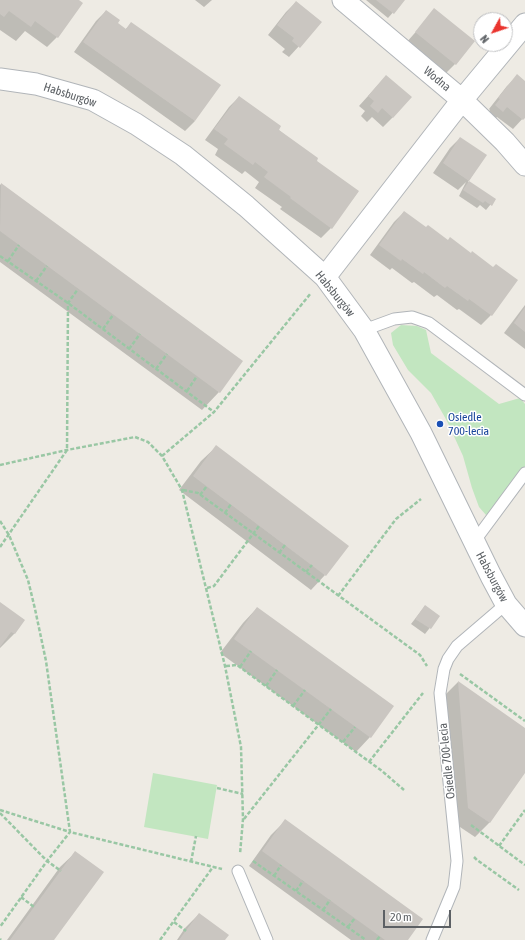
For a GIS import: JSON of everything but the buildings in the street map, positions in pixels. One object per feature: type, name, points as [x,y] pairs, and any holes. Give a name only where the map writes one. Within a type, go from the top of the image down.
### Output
[{"type":"street","name":"Wodna","points":[[344,0],[462,100],[505,142],[525,165]]},
{"type":"street","points":[[325,277],[462,100],[525,24]]},
{"type":"street","name":"Habsburgów","points":[[0,79],[36,84],[93,100],[136,124],[183,155],[246,206],[325,277],[364,330],[421,433],[506,604],[525,626]]},
{"type":"lane","points":[[364,330],[394,319],[412,317],[429,323],[525,395]]},
{"type":"lane","points":[[474,542],[525,473]]},
{"type":"lane","name":"Osiedle 700-lecia","points":[[432,940],[454,887],[457,861],[440,693],[444,670],[448,659],[457,646],[506,604]]},
{"type":"lane","points":[[238,871],[267,940]]},
{"type":"path","points":[[8,261],[19,245]]},
{"type":"path","points":[[0,256],[68,303],[214,412]]},
{"type":"path","points":[[36,281],[47,266]]},
{"type":"path","points":[[162,456],[214,412],[325,277]]},
{"type":"path","points":[[0,547],[67,450],[68,303],[78,289]]},
{"type":"path","points":[[103,329],[113,315]]},
{"type":"path","points":[[129,349],[140,334]]},
{"type":"path","points":[[156,369],[166,354]]},
{"type":"path","points":[[186,391],[197,376]]},
{"type":"path","points":[[0,465],[135,437],[148,442],[162,456],[182,490],[226,666],[241,748],[243,819],[238,871],[191,862],[70,832],[0,810]]},
{"type":"path","points":[[200,495],[207,486]]},
{"type":"path","points":[[182,490],[198,493],[420,655],[429,671]]},
{"type":"path","points":[[338,596],[396,519],[421,499]]},
{"type":"path","points":[[225,513],[231,504]]},
{"type":"path","points":[[0,521],[9,535],[28,580],[35,609],[46,661],[70,832],[47,861],[0,927]]},
{"type":"path","points":[[207,588],[214,586],[259,526]]},
{"type":"path","points":[[279,553],[285,545]]},
{"type":"path","points":[[306,572],[312,565]]},
{"type":"path","points":[[240,667],[251,651]]},
{"type":"path","points":[[226,666],[237,665],[240,667],[343,742],[404,790]]},
{"type":"path","points":[[266,686],[278,670]]},
{"type":"path","points":[[456,671],[525,721]]},
{"type":"path","points":[[293,706],[304,690]]},
{"type":"path","points":[[369,762],[426,690]]},
{"type":"path","points":[[243,819],[331,709]]},
{"type":"path","points":[[343,742],[355,727]]},
{"type":"path","points":[[217,788],[243,794]]},
{"type":"path","points":[[499,846],[525,810]]},
{"type":"path","points":[[0,813],[47,861],[61,871]]},
{"type":"path","points":[[468,824],[525,865]]},
{"type":"path","points":[[191,862],[196,836]]},
{"type":"path","points":[[241,852],[246,856]]},
{"type":"path","points":[[470,852],[477,860],[519,890]]},
{"type":"path","points":[[252,860],[366,940]]},
{"type":"path","points":[[274,876],[281,865]]},
{"type":"path","points":[[160,940],[213,867]]},
{"type":"path","points":[[296,891],[304,881]]},
{"type":"path","points":[[21,897],[34,906]]},
{"type":"path","points":[[323,910],[330,900]]},
{"type":"path","points":[[348,927],[355,918]]},
{"type":"path","points":[[174,922],[186,931]]},
{"type":"path","points":[[377,940],[380,936]]},
{"type":"green space","points":[[401,325],[417,326],[426,330],[431,353],[499,404],[520,398],[525,404],[525,466],[490,512],[486,515],[479,507],[463,456],[447,421],[431,393],[408,370],[393,345],[391,333]]},
{"type":"green space","points":[[153,773],[217,785],[208,839],[144,827]]},
{"type":"place","name":"Osiedle 700-lecia","points":[[440,424]]}]
